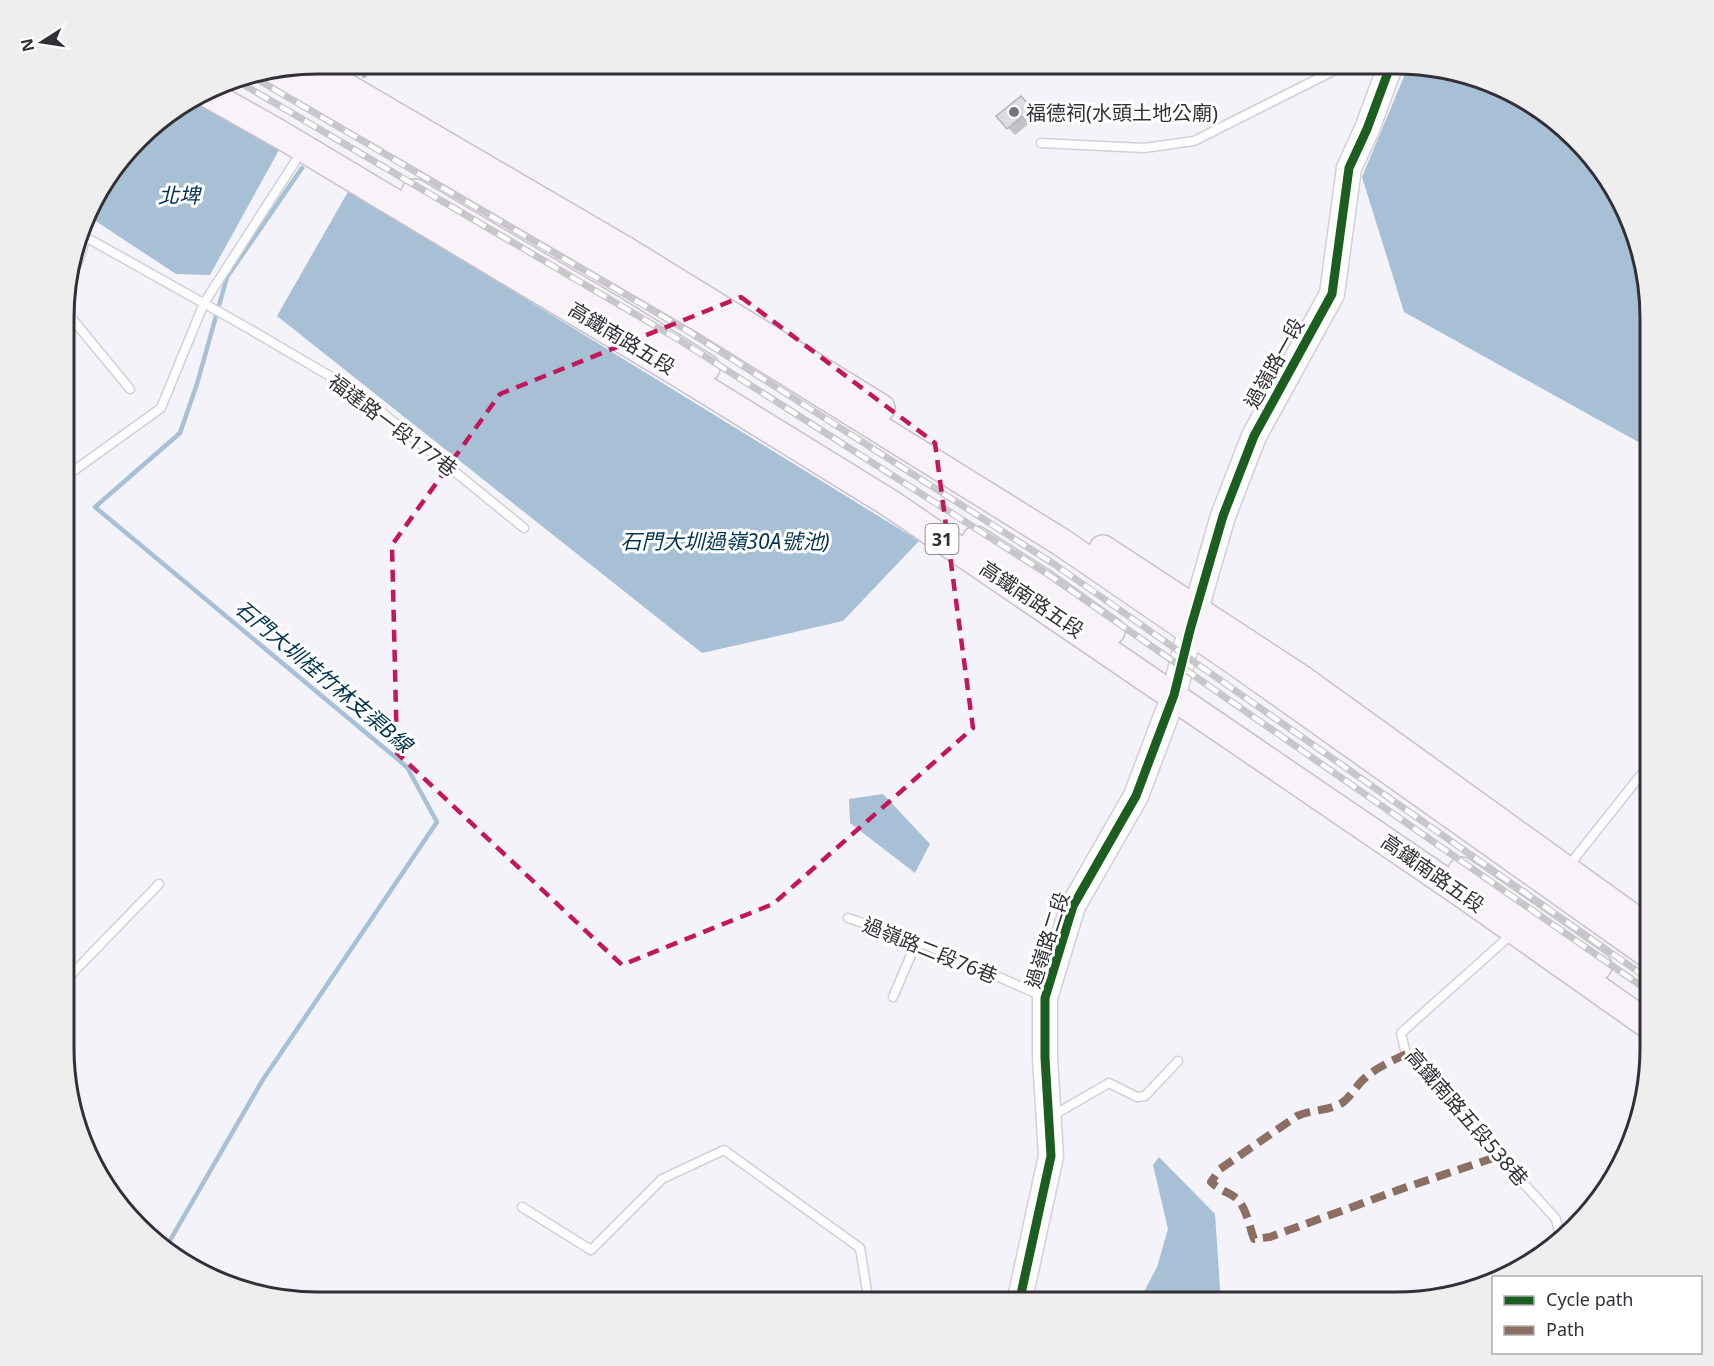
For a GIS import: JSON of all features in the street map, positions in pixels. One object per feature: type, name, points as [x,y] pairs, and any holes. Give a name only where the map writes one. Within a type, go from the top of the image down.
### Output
[{"type":"main road","points":[[323,74],[777,342],[1194,620],[1640,949]]},
{"type":"main road","points":[[285,76],[704,320],[1061,542],[1194,620],[1300,678],[1640,924]]},
{"type":"main road","name":"高鐵南路五段","points":[[233,88],[634,322],[1042,582],[1177,687],[1640,1019]]},
{"type":"main road","name":"高鐵南路五段","points":[[214,97],[304,148],[677,372],[891,504],[1403,831],[1528,915],[1640,997]]},
{"type":"main road","points":[[440,230],[523,256]]},
{"type":"main road","points":[[628,252],[704,320]]},
{"type":"main road","points":[[1403,831],[1463,894]]},
{"type":"street","name":"過嶺路一段","points":[[1177,687],[1223,516],[1254,436],[1332,294],[1349,168],[1367,129],[1386,74]]},
{"type":"street","name":"過嶺路二段","points":[[1021,1292],[1052,1156],[1045,1058],[1045,998],[1073,906],[1136,796],[1177,687]]},
{"type":"lane","points":[[1041,143],[1144,148],[1194,141],[1327,74]]},
{"type":"lane","points":[[74,471],[161,408],[208,305],[304,148]]},
{"type":"lane","points":[[87,237],[208,305]]},
{"type":"lane","name":"福達路一段177巷","points":[[208,305],[357,392],[524,528]]},
{"type":"lane","points":[[74,321],[130,389]]},
{"type":"lane","points":[[1566,869],[1640,776]]},
{"type":"lane","points":[[74,972],[159,884]]},
{"type":"lane","name":"過嶺路二段76巷","points":[[848,918],[917,941],[1045,998]]},
{"type":"lane","name":"高鐵南路五段538巷","points":[[1516,931],[1401,1034],[1406,1054],[1556,1219],[1559,1231]]},
{"type":"lane","points":[[893,996],[917,941]]},
{"type":"lane","points":[[1050,1118],[1108,1083],[1137,1097],[1144,1096],[1178,1062]]},
{"type":"lane","points":[[522,1207],[591,1250],[662,1179],[724,1150],[860,1248],[867,1292]]},
{"type":"highlighted area","points":[[741,297],[935,443],[973,728],[773,904],[622,965],[397,753],[392,545],[500,394]]},
{"type":"water","points":[[1405,74],[1444,78],[1490,92],[1519,106],[1569,145],[1608,195],[1628,239],[1636,270],[1640,301],[1640,443],[1404,312],[1362,177]]},
{"type":"water","name":"北埤","points":[[200,103],[279,150],[210,275],[176,274],[94,220],[106,195],[134,157],[169,124]]},
{"type":"water","name":"石門大圳過嶺30A號池)","points":[[349,190],[919,541],[843,621],[702,653],[277,316]]},
{"type":"water","points":[[883,794],[930,844],[915,873],[850,823],[849,799]]},
{"type":"water","points":[[1159,1157],[1215,1214],[1220,1292],[1144,1292],[1157,1267],[1168,1229],[1153,1165]]},
{"type":"building","name":"福德祠(水頭土地公廟)","points":[[1021,96],[1032,108],[1007,129],[996,116]]},
{"type":"waterway","name":"石門大圳桂竹林支渠B線","points":[[169,1242],[262,1081],[437,822],[407,767],[95,507],[180,433],[197,384],[227,277],[302,168]]},
{"type":"railway","points":[[259,81],[688,331],[1054,564],[1640,973]]},
{"type":"railway","points":[[244,85],[681,341],[1049,575],[1640,985]]},
{"type":"marked path","points":[[1406,1054],[1370,1074],[1342,1103],[1297,1116],[1220,1169],[1211,1182],[1240,1202],[1254,1239],[1270,1237],[1499,1156]]},
{"type":"cycle path","points":[[1021,1292],[1051,1156],[1045,1058],[1045,998],[1073,906],[1136,796],[1174,695],[1223,516],[1254,436],[1332,294],[1349,168],[1367,129],[1387,74]]},
{"type":"place","name":"福德祠(水頭土地公廟)","points":[[1014,112]]}]
